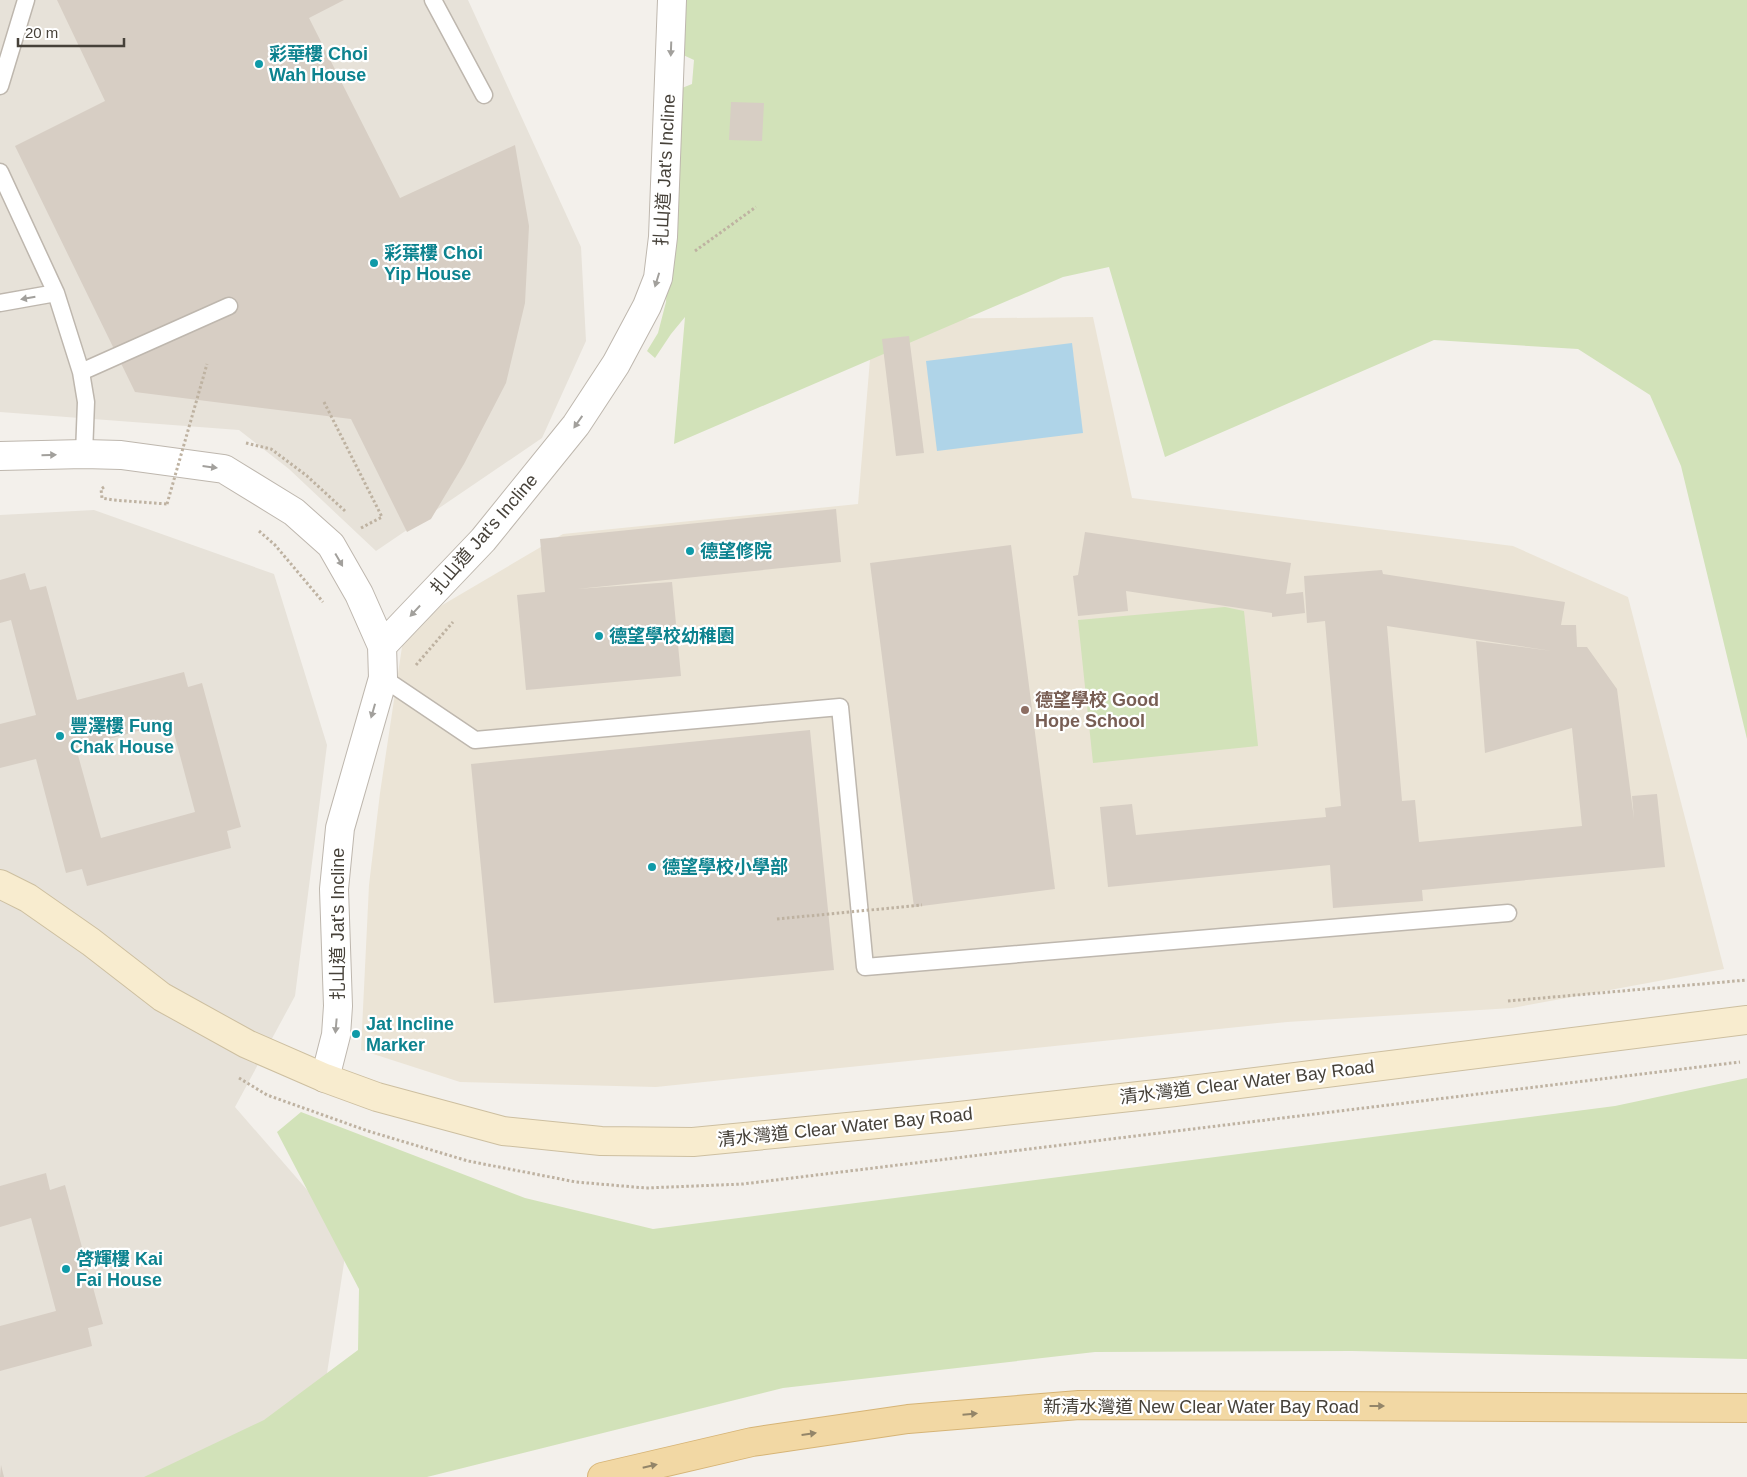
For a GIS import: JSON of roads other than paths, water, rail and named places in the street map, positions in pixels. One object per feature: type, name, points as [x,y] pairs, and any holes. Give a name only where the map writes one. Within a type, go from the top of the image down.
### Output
[{"type":"main road","name":"清水灣道 Clear Water Bay Road","points":[[0,884],[28,898],[162,997],[247,1044],[325,1078],[377,1097],[503,1131],[601,1141],[693,1142],[950,1117],[1175,1092],[1747,1020]]},
{"type":"main road","name":"新清水灣道 New Clear Water Bay Road","points":[[602,1477],[762,1440],[908,1420],[1079,1404],[1747,1408]]},
{"type":"street","name":"扎山道 Jat's Incline","points":[[325,1078],[336,1035],[338,1006],[334,889],[340,828],[383,678],[382,646],[483,540],[576,425],[616,364],[647,306],[658,278],[663,236],[672,0]]},
{"type":"street","points":[[0,456],[121,455],[224,469],[294,512],[331,545],[359,594],[382,646]]},
{"type":"lane","points":[[0,86],[26,0]]},
{"type":"lane","points":[[433,0],[484,95]]},
{"type":"lane","points":[[0,172],[4,190],[56,293],[81,372],[86,402],[84,454]]},
{"type":"lane","points":[[0,302],[56,293]]},
{"type":"lane","points":[[81,372],[229,306]]},
{"type":"lane","points":[[383,678],[475,740],[840,707],[865,968],[1508,913]]},
{"type":"water","points":[[1072,343],[1083,433],[937,451],[926,361]]},
{"type":"place","name":"彩華樓 Choi Wah House","points":[[259,64]]},
{"type":"place","name":"彩葉樓 Choi Yip House","points":[[374,263]]},
{"type":"place","name":"德望修院","points":[[690,551]]},
{"type":"place","name":"德望學校幼稚園","points":[[599,636]]},
{"type":"place","name":"德望學校 Good Hope School","points":[[1025,710]]},
{"type":"place","name":"豐澤樓 Fung Chak House","points":[[60,736]]},
{"type":"place","name":"德望學校小學部","points":[[652,867]]},
{"type":"place","name":"Jat Incline Marker","points":[[356,1034]]},
{"type":"place","name":"啓輝樓 Kai Fai House","points":[[66,1269]]}]
